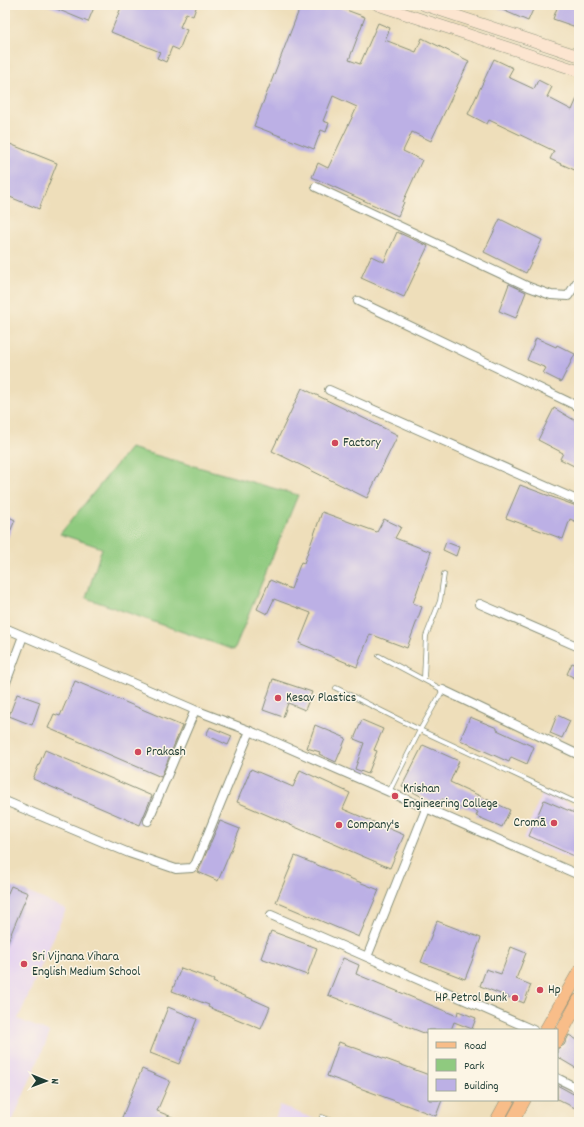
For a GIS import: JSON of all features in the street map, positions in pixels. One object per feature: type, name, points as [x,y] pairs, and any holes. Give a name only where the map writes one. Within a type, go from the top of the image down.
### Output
[{"type":"main road","points":[[378,5],[394,8],[579,71]]},
{"type":"main road","points":[[424,5],[579,56]]},
{"type":"main road","points":[[547,1029],[579,972]]},
{"type":"main road","points":[[558,1038],[579,1000]]},
{"type":"main road","points":[[496,1122],[507,1101]]},
{"type":"main road","points":[[512,1122],[523,1101]]},
{"type":"street","points":[[316,187],[551,295],[568,296],[579,279]]},
{"type":"street","points":[[358,302],[579,407]]},
{"type":"street","points":[[328,390],[579,501]]},
{"type":"street","points":[[480,604],[579,647]]},
{"type":"street","points":[[5,628],[195,710],[250,731],[579,875]]},
{"type":"street","points":[[5,685],[7,676],[23,636]]},
{"type":"street","points":[[443,690],[579,755]]},
{"type":"street","points":[[148,821],[195,710]]},
{"type":"street","points":[[5,801],[129,853],[176,869],[192,868],[196,863],[250,731]]},
{"type":"street","points":[[367,957],[426,809]]},
{"type":"street","points":[[271,915],[531,1029]]},
{"type":"street","points":[[558,1078],[579,1089]]},
{"type":"lane","points":[[424,678],[426,636],[440,601],[444,574]]},
{"type":"lane","points":[[379,656],[424,678],[443,690],[420,730],[389,792]]},
{"type":"lane","points":[[336,688],[420,730],[579,804]]},
{"type":"lane","points":[[322,1117],[335,1122]]},
{"type":"shaded area","name":"Cromā","points":[[543,791],[579,808],[579,863],[523,839]]},
{"type":"shaded area","name":"Sri Vijnana Vihara English Medium School","points":[[10,885],[66,909],[18,1019],[50,1033],[12,1122],[5,1122],[5,895]]},
{"type":"shaded area","points":[[280,1105],[321,1122],[274,1122]]},
{"type":"green space","points":[[130,448],[298,495],[234,650],[86,598],[102,548],[60,534]]},
{"type":"building","points":[[47,5],[95,5],[88,22]]},
{"type":"building","points":[[122,5],[197,5],[193,16],[186,13],[180,27],[187,30],[179,50],[172,47],[166,62],[157,58],[160,52],[111,32]]},
{"type":"building","points":[[301,5],[333,5],[365,17],[349,60],[360,64],[378,23],[390,28],[385,40],[416,52],[422,38],[469,61],[431,141],[412,132],[403,151],[422,160],[398,216],[312,177],[318,163],[328,168],[357,107],[333,96],[323,121],[329,123],[326,132],[321,130],[314,149],[254,126]]},
{"type":"building","points":[[491,5],[535,5],[528,21]]},
{"type":"building","points":[[558,5],[579,5],[579,28],[553,19]]},
{"type":"building","points":[[494,59],[513,68],[508,77],[534,89],[538,80],[552,87],[547,97],[572,110],[579,94],[579,172],[550,159],[554,151],[489,120],[487,124],[468,114]]},
{"type":"building","points":[[5,142],[57,163],[39,209],[5,195]]},
{"type":"building","points":[[500,219],[542,240],[526,273],[484,252]]},
{"type":"building","points":[[397,232],[428,246],[404,297],[361,278],[371,256],[384,262]]},
{"type":"building","points":[[509,284],[526,292],[516,318],[499,311]]},
{"type":"building","points":[[536,338],[556,347],[557,345],[575,354],[561,382],[543,373],[546,368],[527,360]]},
{"type":"building","name":"Factory","points":[[302,388],[398,435],[367,498],[272,451]]},
{"type":"building","points":[[554,408],[579,423],[579,462],[576,467],[560,459],[563,453],[538,440]]},
{"type":"building","points":[[520,485],[579,507],[579,523],[570,519],[563,539],[506,518]]},
{"type":"building","points":[[322,512],[377,532],[384,519],[401,527],[395,538],[431,552],[413,603],[422,607],[407,648],[370,634],[357,667],[299,643],[311,613],[274,599],[267,614],[257,609],[270,580],[291,589],[301,562],[304,563]]},
{"type":"building","points":[[5,515],[15,520],[5,544]]},
{"type":"building","points":[[446,542],[459,547],[456,556],[443,550]]},
{"type":"building","points":[[572,663],[579,666],[575,678],[567,674]]},
{"type":"building","name":"Kesav Plastics","points":[[273,679],[312,692],[305,710],[288,703],[283,717],[263,710]]},
{"type":"building","name":"Prakash","points":[[75,681],[182,726],[161,777],[48,728],[54,714],[60,716]]},
{"type":"building","points":[[17,694],[40,702],[32,725],[9,716]]},
{"type":"building","points":[[557,715],[570,721],[562,738],[550,733]]},
{"type":"building","points":[[470,717],[497,728],[497,730],[534,747],[527,764],[511,757],[509,762],[460,740]]},
{"type":"building","points":[[362,720],[383,729],[374,750],[377,751],[368,774],[355,769],[364,743],[354,739]]},
{"type":"building","points":[[315,725],[346,738],[336,762],[319,754],[320,752],[307,748]]},
{"type":"building","points":[[210,727],[232,736],[228,745],[206,735]]},
{"type":"building","points":[[423,745],[459,761],[450,782],[510,810],[502,827],[476,816],[478,812],[462,806],[461,808],[442,799],[439,806],[402,786]]},
{"type":"building","points":[[45,750],[152,796],[140,825],[33,779]]},
{"type":"building","points":[[251,769],[293,787],[300,770],[350,793],[343,809],[404,835],[390,868],[237,802]]},
{"type":"building","name":"Cromā","points":[[544,800],[579,815],[579,858],[529,836]]},
{"type":"building","points":[[220,821],[240,829],[218,881],[198,872]]},
{"type":"building","points":[[295,856],[379,890],[359,937],[276,902]]},
{"type":"building","points":[[11,886],[28,893],[5,948],[5,900]]},
{"type":"building","points":[[437,921],[481,938],[465,979],[421,962]]},
{"type":"building","points":[[271,931],[317,948],[307,975],[261,958]]},
{"type":"building","points":[[511,947],[526,953],[516,979],[531,985],[524,1003],[480,986],[486,969],[501,974]]},
{"type":"building","points":[[343,958],[359,965],[356,974],[457,1016],[458,1011],[476,1018],[472,1029],[454,1022],[451,1029],[428,1029],[428,1035],[328,995]]},
{"type":"building","points":[[181,968],[214,980],[213,982],[270,1007],[261,1029],[208,1007],[209,1005],[172,991]]},
{"type":"building","points":[[168,1007],[197,1019],[179,1064],[150,1053]]},
{"type":"building","points":[[569,1035],[579,1041],[579,1070],[558,1058],[558,1048],[564,1045]]},
{"type":"building","points":[[339,1042],[428,1075],[428,1101],[442,1101],[436,1116],[327,1076]]},
{"type":"building","points":[[142,1069],[170,1081],[157,1111],[185,1122],[120,1122]]},
{"type":"building","points":[[558,1086],[579,1097],[579,1110],[558,1100]]},
{"type":"place","name":"Factory","points":[[335,443]]},
{"type":"place","name":"Kesav Plastics","points":[[278,698]]},
{"type":"place","name":"Prakash","points":[[138,752]]},
{"type":"place","name":"Krishan Engineering College","points":[[395,796]]},
{"type":"place","name":"Cromā","points":[[554,823]]},
{"type":"place","name":"Company's","points":[[339,825]]},
{"type":"place","name":"Sri Vijnana Vihara English Medium School","points":[[24,964]]},
{"type":"place","name":"Hp","points":[[540,990]]},
{"type":"place","name":"HP Petrol Bunk","points":[[515,998]]}]
